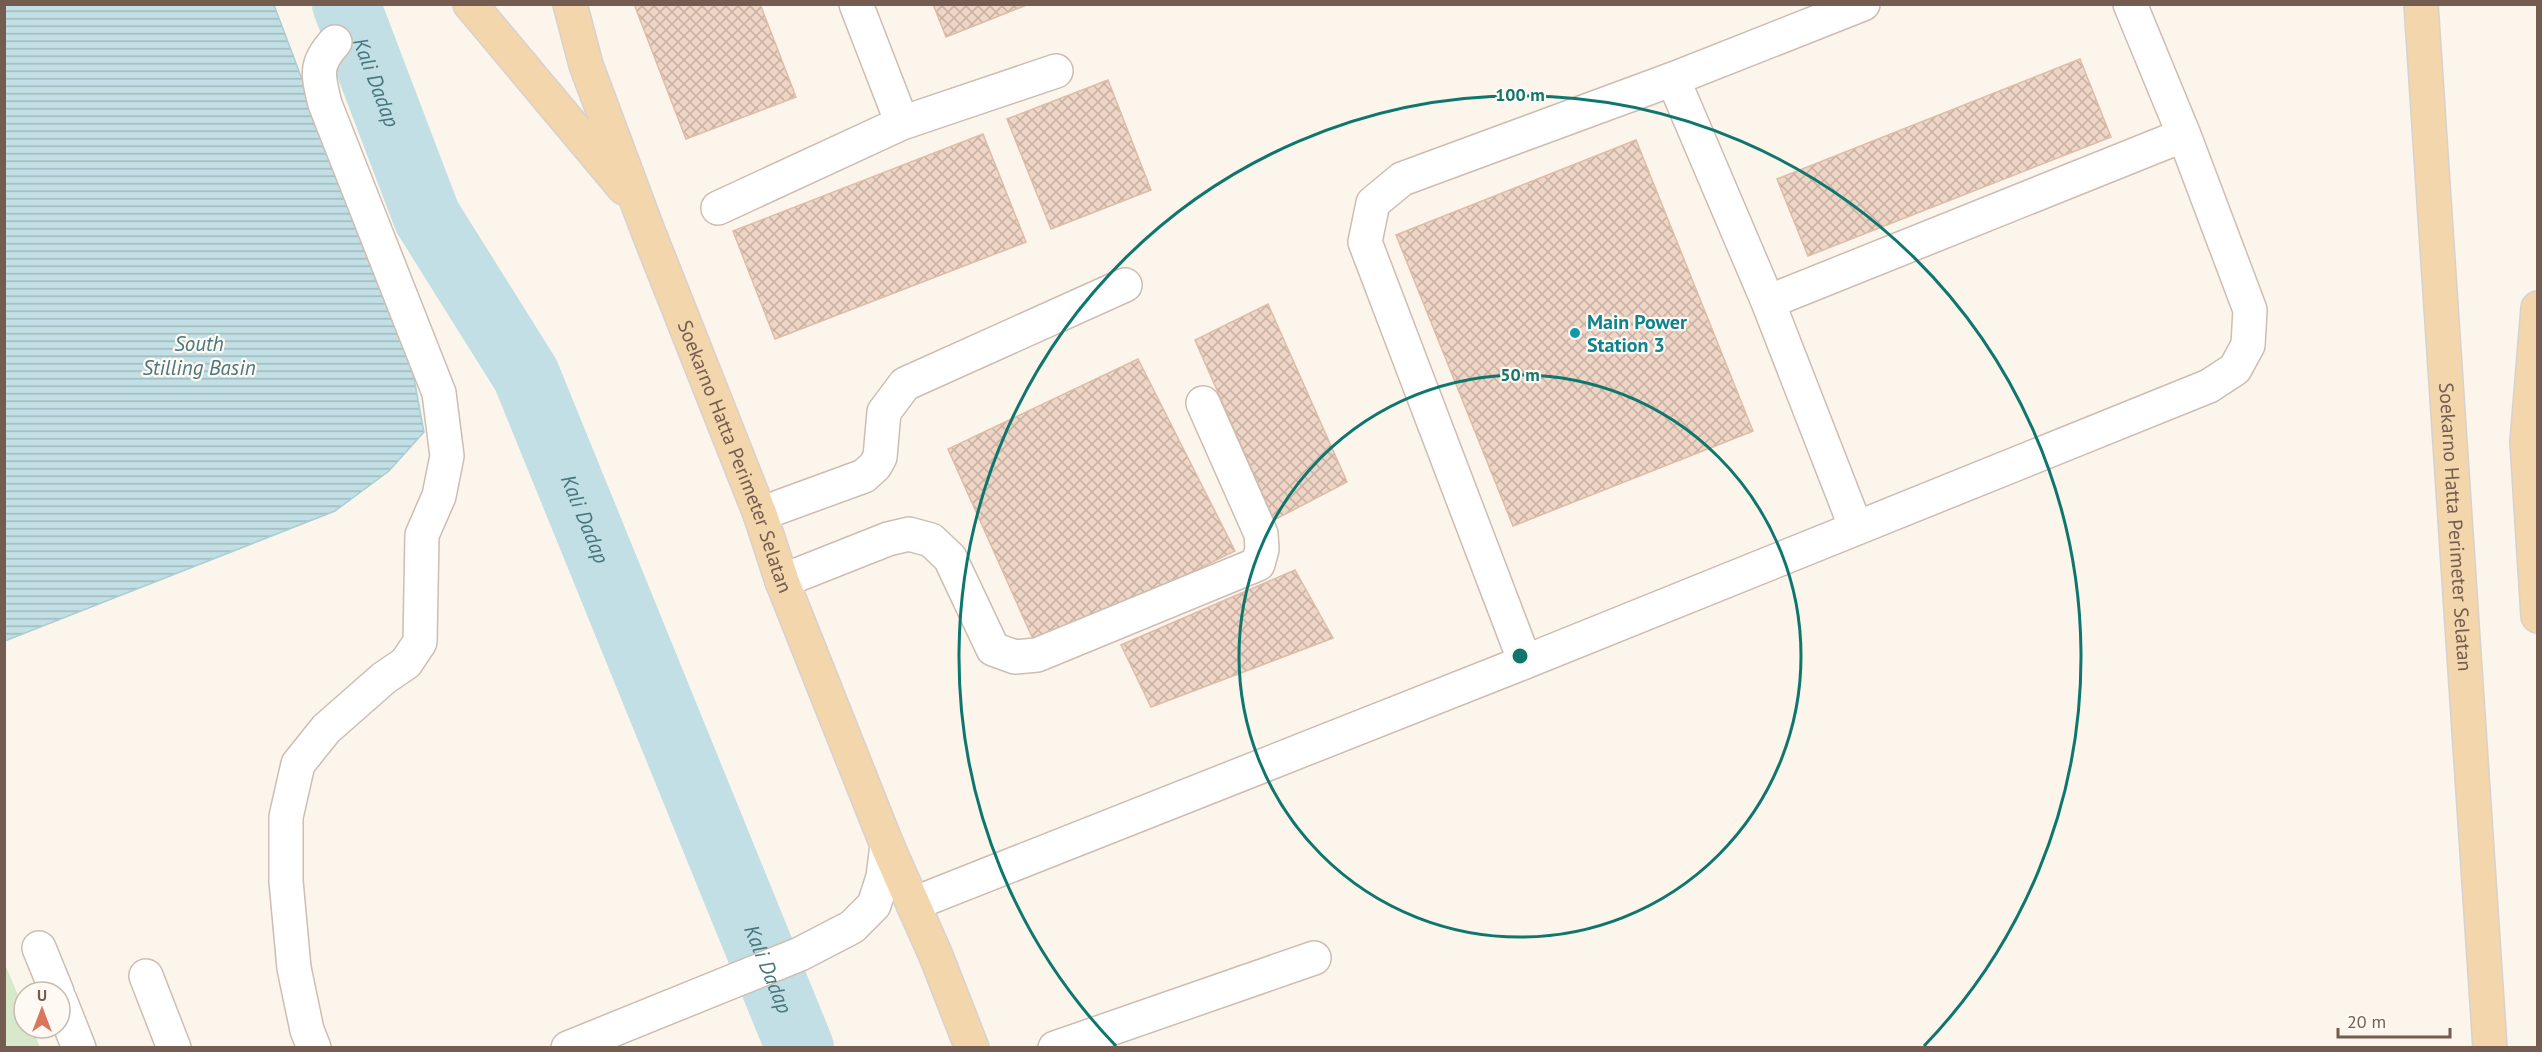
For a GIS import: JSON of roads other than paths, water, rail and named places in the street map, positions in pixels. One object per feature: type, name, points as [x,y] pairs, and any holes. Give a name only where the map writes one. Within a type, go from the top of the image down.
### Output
[{"type":"main road","points":[[470,4],[639,205]]},
{"type":"main road","name":"Soekarno Hatta Perimeter Selatan","points":[[550,4],[586,65]]},
{"type":"main road","name":"Soekarno Hatta Perimeter Selatan","points":[[570,4],[586,65],[760,514],[782,581],[886,845],[936,956],[972,1047]]},
{"type":"main road","name":"Soekarno Hatta Perimeter Selatan","points":[[2421,4],[2490,1047]]},
{"type":"main road","points":[[2538,308],[2527,442],[2538,616]]},
{"type":"street","points":[[856,4],[902,123]]},
{"type":"street","points":[[1526,662],[1365,242],[1373,203],[1402,179],[1673,79],[1863,4]]},
{"type":"street","points":[[913,904],[1526,662],[2209,386],[2235,369],[2248,345],[2250,310],[2184,135],[2130,4]]},
{"type":"street","points":[[314,1047],[307,1030],[294,968],[286,881],[286,817],[293,785],[298,764],[326,729],[384,678],[406,663],[420,642],[422,535],[439,496],[447,456],[439,393],[325,104],[319,78],[320,67],[322,56],[335,42]]},
{"type":"street","points":[[718,208],[902,123],[1056,71]]},
{"type":"street","points":[[1673,79],[1768,302],[1856,528]]},
{"type":"street","points":[[1768,302],[2184,135]]},
{"type":"street","points":[[760,514],[864,476],[875,466],[880,457],[884,412],[905,384],[1125,285]]},
{"type":"street","points":[[782,581],[888,539],[909,534],[931,540],[950,558],[993,649],[1015,657],[1037,655],[1258,564],[1262,549],[1261,534],[1203,402]]},
{"type":"street","points":[[568,1047],[800,954],[852,927],[874,905],[883,878],[886,845]]},
{"type":"street","points":[[39,948],[52,980]]},
{"type":"street","points":[[1055,1047],[1314,958]]},
{"type":"street","points":[[146,976],[174,1047]]},
{"type":"street","points":[[72,1030],[79,1047]]},
{"type":"water","name":"South Stilling Basin","points":[[5,5],[274,5],[413,373],[424,432],[389,471],[335,511],[5,641]]},
{"type":"waterway","name":"Kali Dadap","points":[[346,4],[427,217],[526,375],[800,1048]]},
{"type":"place","name":"Main Power Station 3","points":[[1575,333]]}]
